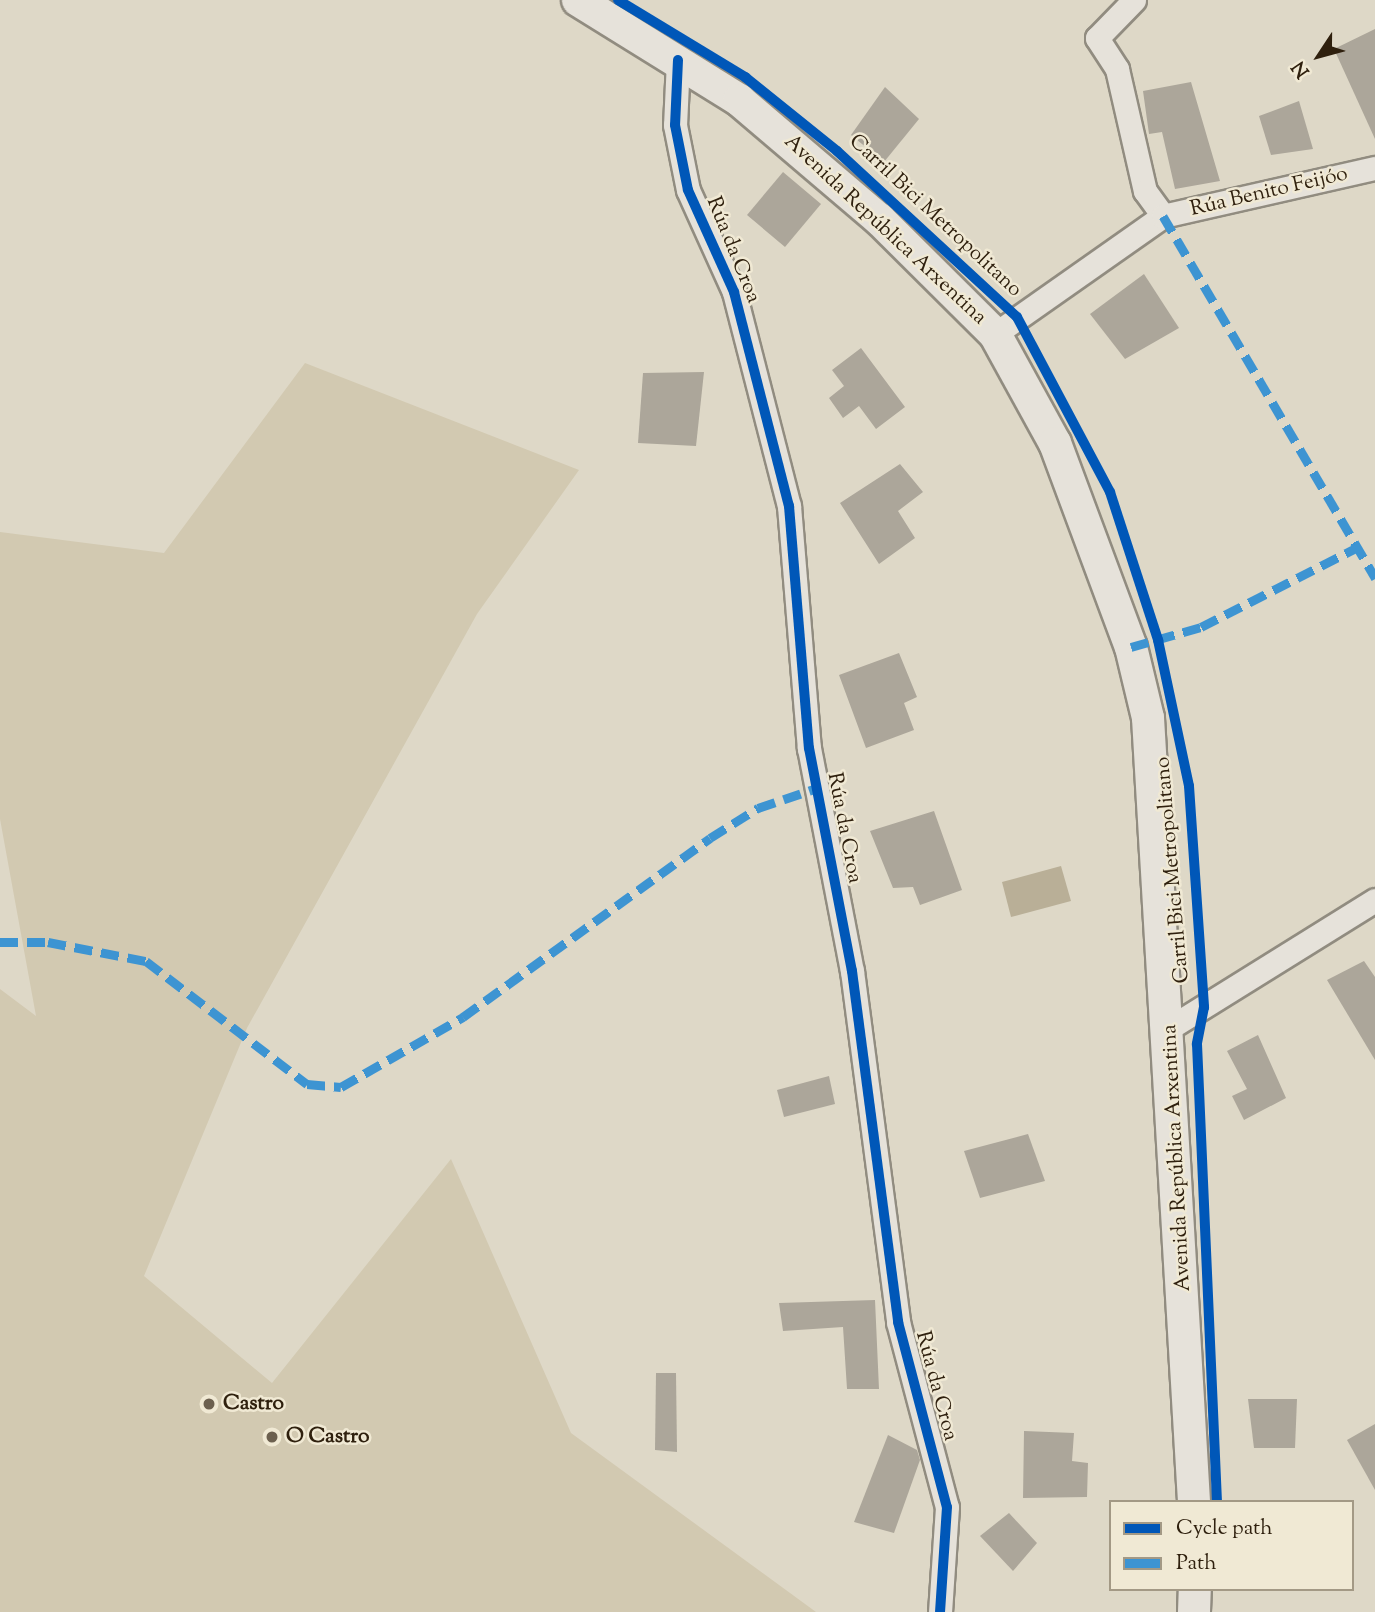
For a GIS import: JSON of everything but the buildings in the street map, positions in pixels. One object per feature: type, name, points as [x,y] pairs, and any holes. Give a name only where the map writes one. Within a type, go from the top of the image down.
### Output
[{"type":"main road","name":"Avenida República Arxentina","points":[[578,0],[678,60],[796,143],[995,334],[1055,443],[1131,647],[1157,790],[1194,1500]]},
{"type":"main road","points":[[1194,1612],[1195,1591]]},
{"type":"street","name":"Rúa Benito Feijóo","points":[[1134,0],[1097,38],[1117,69],[1145,191],[1164,216]]},
{"type":"street","name":"Rúa da Croa","points":[[678,60],[675,125],[688,190],[734,292],[789,506],[809,748],[852,971],[898,1322],[947,1507],[940,1612]]},
{"type":"street","name":"Rúa Benito Feijóo","points":[[995,334],[1164,216],[1375,168]]},
{"type":"street","points":[[1171,1027],[1375,900]]},
{"type":"shaded area","points":[[305,363],[579,470],[477,614],[247,1028],[144,1276],[272,1383],[451,1159],[571,1433],[816,1612],[0,1612],[0,989],[36,1016],[0,819],[0,532],[164,553]]},
{"type":"shaded area","points":[[1061,866],[1071,901],[1011,917],[1002,882]]},
{"type":"marked path","points":[[1163,216],[1375,578]]},
{"type":"marked path","points":[[1131,647],[1201,627],[1356,548]]},
{"type":"marked path","points":[[0,942],[48,942],[146,961],[307,1084],[341,1087],[463,1017],[710,838],[758,808],[817,788]]},
{"type":"cycle path","name":"Carril Bici Metropolitano","points":[[618,0],[745,77],[837,151],[1017,317],[1110,492],[1158,640],[1189,786],[1204,1007],[1197,1044],[1217,1500]]},
{"type":"cycle path","points":[[678,60],[675,125],[688,190],[734,292],[789,506],[809,748],[852,971],[898,1322],[947,1507],[940,1612]]},
{"type":"place","name":"Castro","points":[[209,1404]]},
{"type":"place","name":"O Castro","points":[[272,1437]]}]
